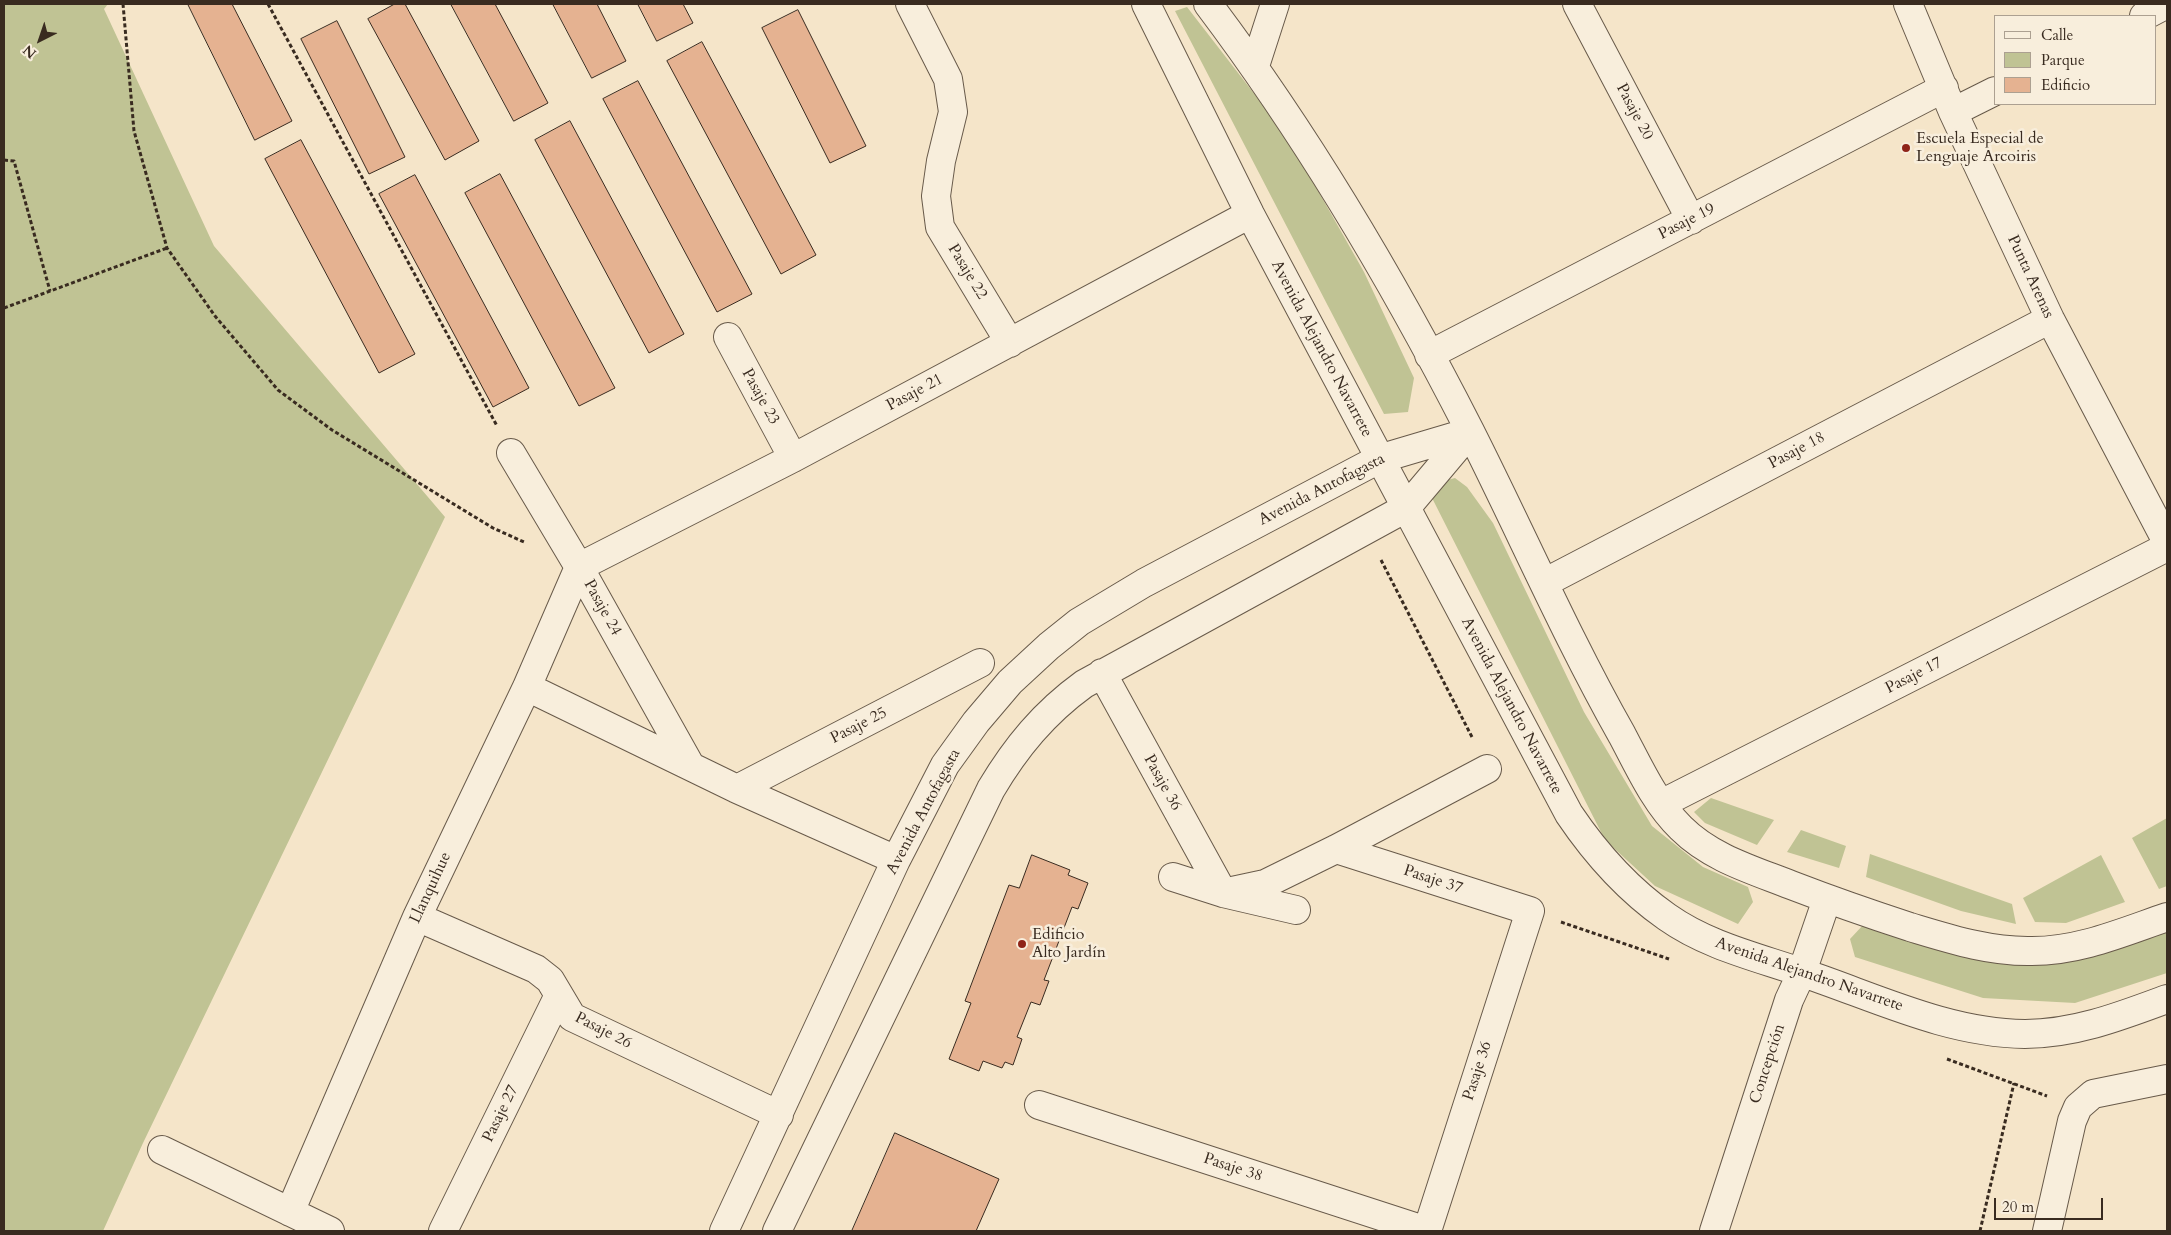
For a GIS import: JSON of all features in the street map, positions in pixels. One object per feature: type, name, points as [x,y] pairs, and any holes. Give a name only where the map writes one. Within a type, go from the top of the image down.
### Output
[{"type":"street","name":"Pasaje 22","points":[[910,4],[948,79],[953,112],[941,161],[936,196],[940,227],[1010,343]]},
{"type":"street","name":"Avenida Alejandro Navarrete","points":[[1146,4],[1250,214],[1569,814],[1588,842],[1610,869],[1635,893],[1668,918],[1704,938],[1743,954],[1802,972],[1925,1016],[1959,1026],[1994,1032],[2034,1033],[2090,1026],[2167,998]]},
{"type":"street","points":[[1208,4],[1255,66],[1312,152],[1384,271],[1470,432],[1611,716],[1661,804],[1680,828],[1710,851],[1726,860],[1827,899],[1958,942],[1995,949],[2033,952],[2071,948],[2099,941],[2167,917]]},
{"type":"street","points":[[1255,66],[1275,4]]},
{"type":"street","name":"Pasaje 20","points":[[1578,4],[1691,220]]},
{"type":"street","name":"Punta Arenas","points":[[1908,4],[1948,100],[2050,319],[2167,542]]},
{"type":"street","points":[[2146,15],[2167,4]]},
{"type":"street","name":"Pasaje 19","points":[[1430,355],[1691,220],[1948,100],[1994,91]]},
{"type":"street","name":"Pasaje 21","points":[[579,567],[793,458],[1250,214]]},
{"type":"street","name":"Pasaje 18","points":[[1544,583],[2050,319]]},
{"type":"street","name":"Pasaje 23","points":[[728,337],[793,458]]},
{"type":"street","points":[[777,1231],[999,776],[1024,739],[1067,696],[1102,673],[1406,508],[1470,432]]},
{"type":"street","name":"Avenida Antofagasta","points":[[724,1231],[896,860],[945,765],[970,729],[1010,682],[1049,646],[1079,622],[1119,596],[1379,459],[1470,432]]},
{"type":"street","name":"Pasaje 24","points":[[511,453],[579,567],[690,765]]},
{"type":"street","name":"Pasaje 17","points":[[1661,804],[2167,547]]},
{"type":"street","name":"Llanquihue","points":[[290,1212],[417,917],[527,687],[579,567]]},
{"type":"street","name":"Pasaje 25","points":[[737,789],[980,663]]},
{"type":"street","name":"Pasaje 36","points":[[1102,673],[1223,892]]},
{"type":"street","points":[[527,687],[737,789],[896,860]]},
{"type":"street","points":[[1223,892],[1265,884],[1336,849],[1487,769]]},
{"type":"street","name":"Pasaje 37","points":[[1336,849],[1530,912]]},
{"type":"street","points":[[1173,877],[1223,892],[1296,910]]},
{"type":"street","name":"Concepción","points":[[1714,1231],[1789,1000],[1802,972],[1827,899]]},
{"type":"street","name":"Pasaje 36","points":[[1427,1231],[1530,912]]},
{"type":"street","name":"Pasaje 26","points":[[417,917],[536,969],[550,980],[558,997],[572,1017],[779,1115]]},
{"type":"street","name":"Pasaje 27","points":[[443,1231],[558,997]]},
{"type":"street","points":[[2047,1231],[2072,1122],[2078,1107],[2093,1094],[2167,1079]]},
{"type":"street","name":"Pasaje 38","points":[[1039,1105],[1427,1231]]},
{"type":"street","points":[[162,1150],[330,1231]]},
{"type":"path","points":[[123,4],[134,131],[167,248],[215,316],[278,390],[332,430],[493,528],[527,544]]},
{"type":"path","points":[[268,4],[511,453]]},
{"type":"path","points":[[4,160],[14,161],[50,291]]},
{"type":"path","points":[[4,308],[167,248]]},
{"type":"path","points":[[1366,530],[1487,769]]},
{"type":"path","points":[[1980,1231],[2014,1083]]},
{"type":"green space","points":[[4,4],[108,4],[104,9],[214,246],[445,517],[143,1143],[103,1231],[4,1231]]},
{"type":"green space","points":[[1187,7],[1287,136],[1364,272],[1414,378],[1408,412],[1384,414],[1175,11]]},
{"type":"green space","points":[[1455,478],[1467,487],[1493,523],[1584,712],[1652,826],[1703,867],[1748,887],[1753,902],[1738,924],[1655,886],[1605,840],[1429,492],[1439,482]]},
{"type":"green space","points":[[1711,798],[1774,820],[1757,845],[1705,823],[1694,812]]},
{"type":"green space","points":[[2167,818],[2167,886],[2159,889],[2132,838]]},
{"type":"green space","points":[[1801,830],[1846,846],[1839,868],[1787,852]]},
{"type":"green space","points":[[1870,854],[2012,904],[2016,924],[1961,911],[1866,877]]},
{"type":"green space","points":[[2101,855],[2125,902],[2066,923],[2035,922],[2023,898]]},
{"type":"green space","points":[[1864,924],[1962,956],[2032,966],[2108,950],[2167,929],[2167,973],[2075,1003],[1983,998],[1855,957],[1850,939]]},
{"type":"building","points":[[188,4],[232,4],[292,121],[255,140]]},
{"type":"building","points":[[395,4],[405,4],[479,141],[445,160],[368,19]]},
{"type":"building","points":[[451,4],[495,4],[548,103],[514,121]]},
{"type":"building","points":[[553,4],[597,4],[626,61],[592,78]]},
{"type":"building","points":[[638,4],[683,4],[693,23],[657,41]]},
{"type":"building","points":[[798,10],[866,146],[830,163],[762,28]]},
{"type":"building","points":[[337,21],[405,157],[369,174],[301,39]]},
{"type":"building","points":[[702,42],[816,255],[781,274],[667,61]]},
{"type":"building","points":[[638,81],[752,294],[717,312],[603,99]]},
{"type":"building","points":[[570,121],[684,334],[649,353],[535,140]]},
{"type":"building","points":[[301,140],[415,354],[379,373],[265,159]]},
{"type":"building","points":[[500,174],[615,388],[579,406],[465,193]]},
{"type":"building","points":[[415,175],[529,388],[493,407],[379,194]]},
{"type":"building","name":"Edificio Alto Jardín","points":[[1032,855],[1070,870],[1068,875],[1088,883],[1078,909],[1072,907],[1044,980],[1049,981],[1040,1005],[1031,1002],[1017,1037],[1022,1039],[1013,1065],[1005,1062],[1002,1068],[983,1061],[979,1071],[949,1059],[971,1003],[965,1001],[1009,885],[1019,888]]},
{"type":"building","points":[[895,1133],[999,1179],[976,1231],[852,1231]]},
{"type":"place","name":"Escuela Especial de Lenguaje Arcoiris","points":[[1906,148]]},
{"type":"place","name":"Edificio Alto Jardín","points":[[1022,944]]}]
